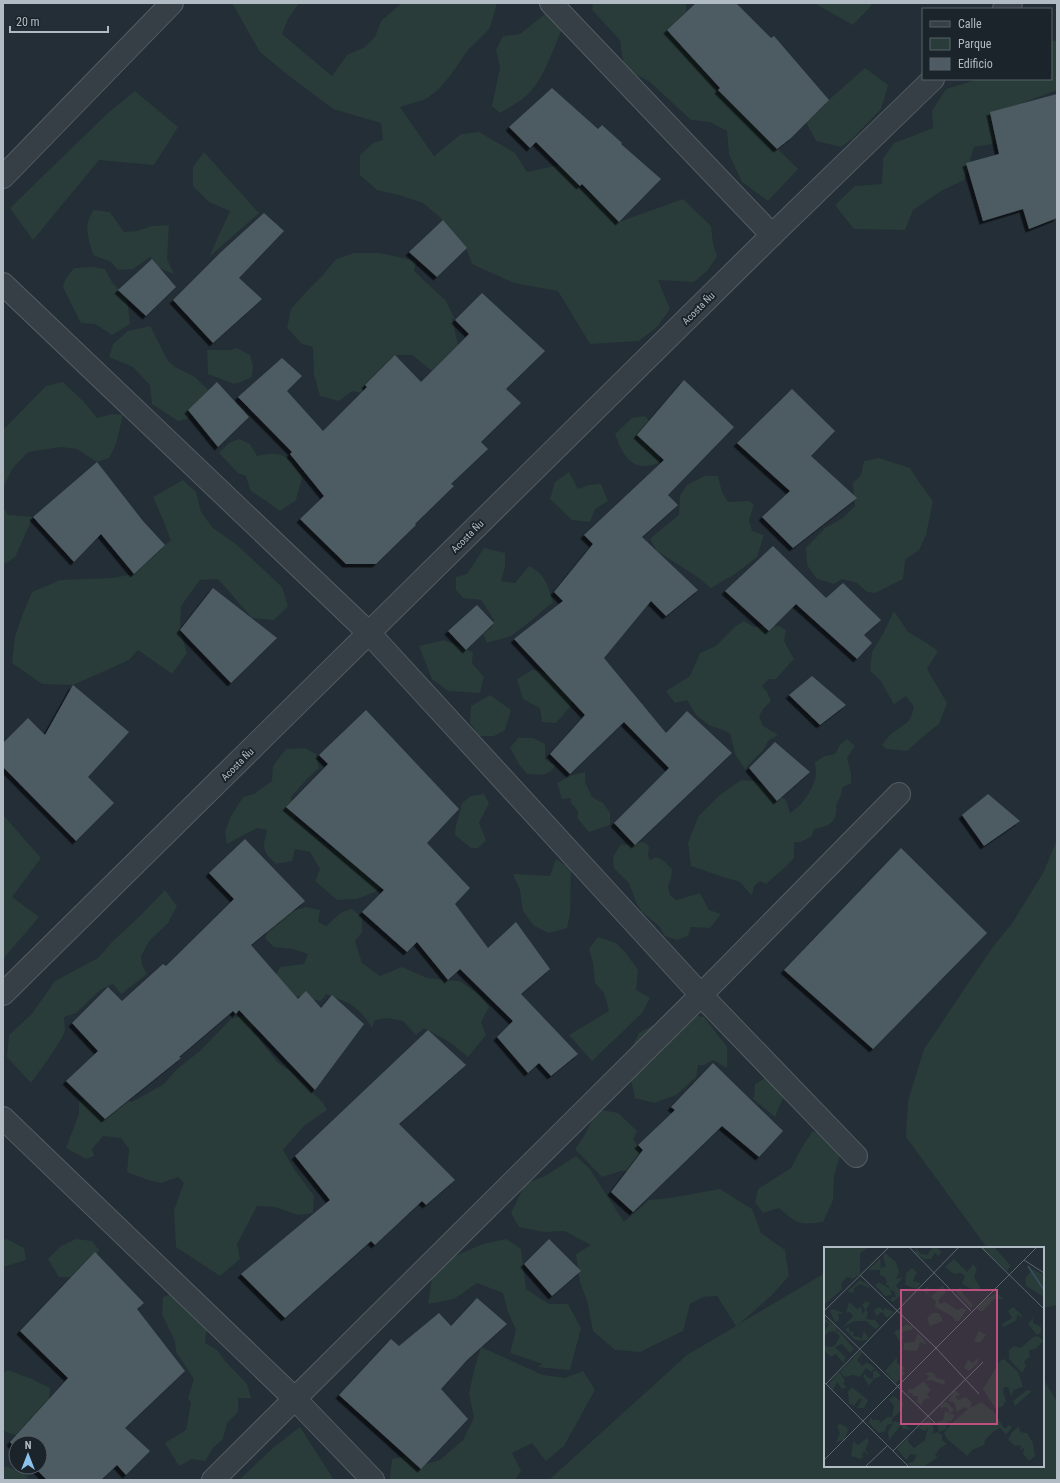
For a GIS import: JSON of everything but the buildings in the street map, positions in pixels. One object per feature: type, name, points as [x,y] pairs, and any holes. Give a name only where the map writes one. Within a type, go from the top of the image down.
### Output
[{"type":"street","points":[[3,177],[172,3]]},
{"type":"street","points":[[551,3],[772,235]]},
{"type":"street","name":"Acosta Ñu","points":[[3,994],[772,235],[932,80]]},
{"type":"street","points":[[3,284],[369,633],[701,995],[856,1156]]},
{"type":"street","points":[[213,1480],[701,995],[899,794]]},
{"type":"street","points":[[3,1118],[295,1399],[373,1480]]},
{"type":"green space","points":[[232,3],[299,3],[288,19],[282,34],[332,76],[347,55],[365,47],[375,37],[381,21],[402,3],[497,3],[490,28],[468,50],[438,90],[426,99],[400,107],[434,156],[461,134],[479,132],[515,153],[527,172],[559,165],[619,222],[683,199],[711,226],[713,244],[717,256],[708,270],[694,282],[658,280],[670,309],[657,327],[639,341],[590,344],[558,291],[514,283],[472,264],[466,248],[443,220],[423,203],[377,190],[360,175],[360,155],[373,143],[383,140],[381,123],[333,109],[289,76],[260,52]]},
{"type":"green space","points":[[593,3],[686,3],[686,12],[667,30],[698,64],[718,90],[798,169],[768,201],[742,182],[729,154],[727,131],[710,122],[691,120],[650,82],[624,68],[620,40],[592,10]]},
{"type":"green space","points":[[814,3],[871,3],[871,6],[853,25]]},
{"type":"green space","points":[[545,14],[553,16],[563,26],[548,64],[532,90],[520,101],[500,113],[492,106],[500,67],[496,50],[503,36],[520,34]]},
{"type":"green space","points":[[1057,40],[1057,90],[1022,103],[992,144],[974,147],[964,180],[941,191],[913,210],[905,230],[854,229],[835,205],[855,186],[882,184],[883,159],[894,143],[933,128],[932,111],[946,89],[976,80],[1052,80],[1052,42]]},
{"type":"green space","points":[[865,68],[888,85],[881,109],[852,139],[841,147],[816,141],[806,122]]},
{"type":"green space","points":[[135,91],[178,127],[154,165],[99,160],[33,240],[10,208],[108,113]]},
{"type":"green space","points":[[204,152],[259,213],[209,257],[230,211],[209,202],[193,186],[193,167]]},
{"type":"green space","points":[[94,210],[110,212],[124,232],[137,231],[152,226],[169,225],[167,259],[174,274],[159,268],[150,257],[133,269],[118,270],[111,262],[93,255],[88,238],[87,227],[90,216]]},
{"type":"green space","points":[[354,253],[380,253],[416,261],[414,271],[446,301],[455,320],[452,318],[458,345],[432,371],[412,355],[395,355],[365,385],[361,393],[352,391],[339,401],[320,396],[314,375],[313,347],[302,344],[287,328],[291,309],[306,292],[336,259]]},
{"type":"green space","points":[[92,267],[105,269],[112,282],[127,298],[130,324],[112,335],[95,324],[81,323],[63,287],[66,278],[74,268]]},
{"type":"green space","points":[[150,326],[168,361],[175,367],[195,377],[208,390],[187,419],[178,421],[152,404],[150,385],[133,367],[109,357],[113,344],[128,331]]},
{"type":"green space","points":[[237,348],[250,355],[253,366],[252,377],[234,384],[208,374],[207,350],[231,350]]},
{"type":"green space","points":[[63,382],[83,401],[97,418],[112,414],[123,415],[116,444],[109,458],[97,462],[77,449],[61,447],[28,452],[12,469],[3,488],[3,430],[46,386]]},
{"type":"green space","points":[[645,416],[656,429],[661,461],[654,465],[639,466],[629,460],[622,451],[615,434],[632,418]]},
{"type":"green space","points":[[239,439],[250,444],[257,456],[273,453],[279,454],[284,456],[293,464],[302,478],[296,500],[280,511],[250,490],[246,476],[238,473],[219,453],[229,443]]},
{"type":"green space","points":[[879,458],[910,468],[933,501],[926,535],[919,550],[905,560],[903,579],[875,593],[867,592],[857,583],[842,579],[834,584],[817,579],[807,565],[806,548],[825,528],[843,518],[855,506],[853,483],[861,475],[864,461]]},
{"type":"green space","points":[[569,472],[578,489],[589,485],[601,484],[608,501],[595,509],[590,522],[572,520],[550,499],[555,482]]},
{"type":"green space","points":[[705,476],[718,476],[722,492],[728,502],[749,501],[754,505],[749,520],[752,531],[764,535],[757,557],[735,574],[711,588],[696,576],[657,551],[650,539],[679,515],[680,495],[688,484]]},
{"type":"green space","points":[[183,480],[196,492],[201,512],[213,528],[237,545],[282,587],[288,606],[274,620],[252,618],[218,579],[200,580],[181,606],[180,630],[187,653],[172,674],[138,650],[129,660],[73,685],[42,684],[12,663],[15,637],[32,592],[60,580],[112,578],[134,574],[171,541],[153,497]]},
{"type":"green space","points":[[3,507],[8,515],[33,517],[15,557],[3,565]]},
{"type":"green space","points":[[484,548],[505,553],[505,567],[501,581],[515,583],[529,566],[542,576],[553,602],[511,636],[487,643],[483,634],[492,627],[494,620],[481,600],[463,598],[456,590],[456,577],[467,574]]},
{"type":"green space","points":[[894,611],[908,632],[938,651],[927,669],[947,703],[939,724],[907,751],[886,749],[882,745],[891,734],[908,722],[914,707],[906,696],[894,704],[880,680],[870,671],[872,652]]},
{"type":"green space","points":[[744,621],[754,627],[779,626],[786,630],[784,641],[794,659],[776,679],[769,679],[762,686],[767,692],[771,701],[763,709],[759,717],[763,726],[778,735],[768,741],[764,749],[745,769],[735,754],[730,733],[709,725],[696,715],[687,700],[675,703],[666,691],[690,676],[700,653],[716,646],[736,626]]},
{"type":"green space","points":[[444,640],[473,652],[472,663],[484,677],[480,693],[448,691],[432,679],[419,646]]},
{"type":"green space","points":[[532,670],[551,675],[577,693],[569,708],[556,723],[542,722],[540,708],[523,699],[517,679]]},
{"type":"green space","points":[[490,695],[511,710],[505,730],[494,736],[479,736],[470,723],[471,706]]},
{"type":"green space","points":[[518,738],[533,738],[545,744],[545,759],[555,766],[552,770],[546,774],[527,774],[519,764],[510,748]]},
{"type":"green space","points":[[847,739],[855,746],[847,758],[851,773],[851,783],[842,788],[836,807],[835,818],[831,823],[814,829],[812,836],[801,842],[794,842],[794,858],[766,884],[760,881],[754,886],[752,896],[740,882],[691,866],[688,843],[698,817],[720,795],[741,780],[754,781],[786,800],[790,813],[802,803],[811,789],[816,777],[815,762],[825,756],[835,754],[840,745]]},
{"type":"green space","points":[[305,748],[316,754],[319,768],[291,797],[295,819],[329,847],[347,852],[391,876],[375,892],[357,899],[337,900],[315,881],[320,869],[310,852],[295,849],[292,861],[276,864],[271,859],[264,848],[267,830],[257,828],[227,844],[225,832],[231,816],[243,797],[254,794],[272,781],[273,766],[286,749]]},
{"type":"green space","points":[[585,772],[585,782],[592,797],[603,803],[610,813],[610,825],[589,832],[578,819],[578,811],[571,803],[571,798],[562,799],[557,783],[570,776]]},
{"type":"green space","points":[[484,794],[489,803],[479,823],[486,840],[478,848],[471,848],[455,835],[455,831],[462,803],[471,796]]},
{"type":"green space","points":[[3,815],[41,858],[12,897],[39,917],[3,959]]},
{"type":"green space","points":[[1057,840],[1057,1305],[1044,1308],[1044,1247],[986,1247],[906,1137],[908,1101],[924,1049],[992,948],[1013,922],[1043,873]]},
{"type":"green space","points":[[643,842],[649,846],[648,856],[650,860],[656,857],[663,860],[672,869],[671,879],[668,886],[670,895],[676,900],[700,893],[709,910],[721,914],[710,928],[691,927],[688,936],[677,940],[665,936],[659,926],[642,912],[636,902],[629,883],[614,868],[613,857],[621,844],[626,845]]},
{"type":"green space","points":[[556,859],[571,869],[570,914],[567,928],[549,933],[534,926],[523,911],[520,890],[513,874],[550,876]]},
{"type":"green space","points":[[165,890],[177,906],[168,923],[150,940],[141,956],[142,965],[147,974],[121,994],[113,984],[100,990],[76,1013],[64,1017],[65,1030],[63,1035],[31,1083],[7,1057],[9,1035],[31,1015],[55,981],[98,958],[113,941]]},
{"type":"green space","points":[[306,907],[320,910],[318,922],[326,926],[342,912],[352,909],[362,917],[362,932],[355,941],[362,963],[380,976],[402,967],[427,978],[460,981],[479,995],[489,1007],[481,1022],[486,1035],[468,1057],[451,1043],[424,1028],[416,1035],[403,1021],[387,1018],[375,1020],[372,1028],[362,1014],[353,1006],[326,994],[321,1001],[294,996],[266,994],[280,967],[304,964],[308,954],[293,949],[274,947],[265,938],[273,917]]},
{"type":"green space","points":[[598,937],[616,943],[625,952],[638,970],[636,990],[650,998],[642,1013],[592,1061],[569,1035],[609,1011],[604,993],[595,983],[593,963],[589,949]]},
{"type":"green space","points":[[250,1014],[259,1016],[252,1029],[277,1062],[293,1073],[323,1103],[327,1110],[305,1125],[283,1150],[294,1169],[314,1196],[313,1213],[298,1215],[275,1207],[257,1206],[237,1244],[240,1259],[220,1276],[176,1247],[174,1210],[184,1183],[178,1177],[161,1183],[127,1172],[129,1149],[121,1138],[103,1136],[92,1149],[94,1156],[86,1159],[66,1148],[79,1114],[79,1101],[106,1095],[132,1102],[164,1084],[176,1070],[201,1050],[231,1019]]},
{"type":"green space","points":[[689,1015],[704,1017],[727,1047],[727,1068],[713,1060],[704,1065],[698,1065],[696,1077],[676,1095],[654,1103],[635,1098],[628,1055],[639,1033],[653,1025],[665,1024]]},
{"type":"green space","points":[[767,1077],[784,1096],[775,1117],[752,1098],[754,1097],[755,1084]]},
{"type":"green space","points":[[597,1109],[618,1113],[637,1131],[633,1139],[644,1156],[637,1171],[621,1171],[602,1177],[575,1149],[585,1135]]},
{"type":"green space","points":[[813,1131],[833,1140],[840,1156],[834,1176],[833,1200],[823,1222],[799,1222],[779,1208],[763,1213],[755,1202],[758,1189],[791,1168],[802,1147]]},
{"type":"green space","points":[[576,1156],[589,1168],[624,1222],[649,1200],[670,1198],[720,1189],[752,1209],[761,1233],[785,1250],[789,1276],[771,1296],[739,1324],[824,1274],[824,1467],[1044,1467],[1044,1380],[1057,1402],[1057,1480],[549,1480],[687,1355],[736,1326],[717,1296],[703,1297],[690,1304],[683,1331],[640,1352],[615,1350],[593,1331],[587,1300],[580,1283],[576,1254],[591,1245],[564,1231],[544,1232],[519,1227],[511,1213],[525,1184],[545,1176]]},
{"type":"green space","points":[[7,1239],[24,1248],[26,1260],[3,1267],[3,1240]]},
{"type":"green space","points":[[76,1239],[92,1241],[99,1250],[94,1264],[80,1278],[59,1277],[48,1259],[61,1246]]},
{"type":"green space","points":[[506,1239],[521,1249],[526,1289],[549,1304],[568,1304],[581,1328],[570,1370],[537,1367],[543,1364],[510,1353],[516,1330],[508,1312],[503,1293],[477,1283],[454,1299],[428,1304],[434,1265],[483,1244]]},
{"type":"green space","points":[[172,1294],[207,1329],[205,1343],[217,1350],[225,1361],[247,1384],[251,1398],[238,1398],[238,1412],[227,1423],[223,1439],[213,1448],[205,1461],[192,1459],[179,1466],[165,1443],[186,1430],[191,1403],[188,1398],[194,1379],[176,1352],[175,1341],[162,1314],[163,1297]]},
{"type":"green space","points":[[481,1347],[543,1375],[565,1378],[583,1371],[595,1390],[564,1446],[546,1461],[532,1443],[512,1453],[521,1471],[515,1480],[391,1480],[392,1459],[408,1456],[426,1464],[440,1460],[463,1440],[474,1418],[469,1394]]},
{"type":"green space","points":[[8,1370],[50,1388],[47,1428],[37,1435],[16,1435],[3,1430],[3,1373]]},
{"type":"green space","points":[[300,1427],[334,1480],[239,1480],[274,1447]]},
{"type":"green space","points":[[3,1466],[8,1467],[8,1475],[25,1475],[30,1480],[3,1480]]}]
